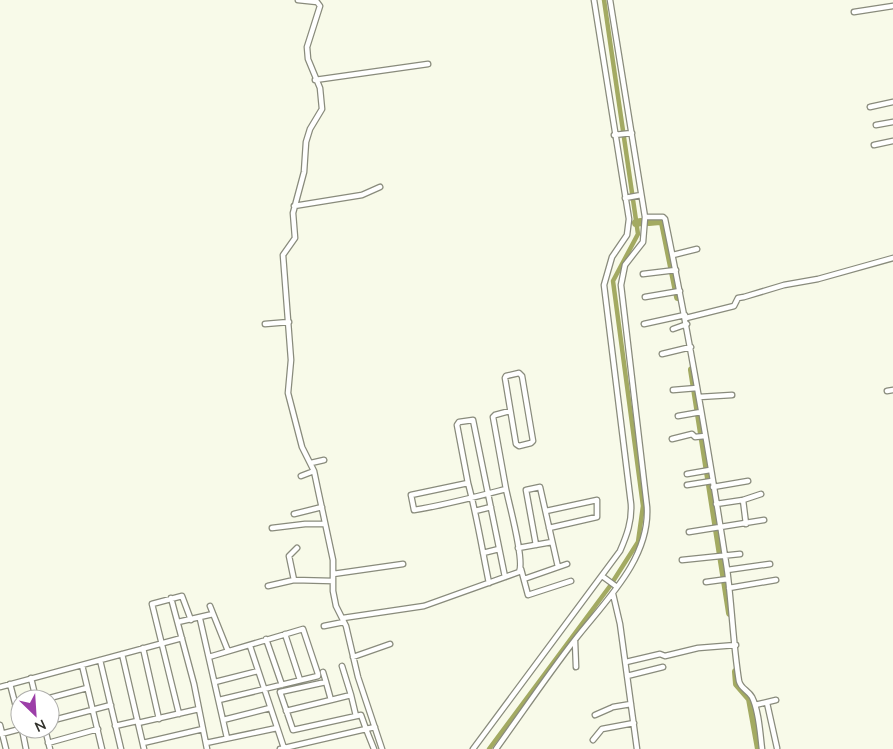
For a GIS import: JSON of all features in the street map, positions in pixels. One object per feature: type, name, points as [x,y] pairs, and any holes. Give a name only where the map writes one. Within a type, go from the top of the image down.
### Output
[{"type":"street","points":[[298,0],[317,2],[320,6],[307,46],[308,58],[320,88],[322,109],[310,129],[306,142],[304,172],[294,206],[296,236],[284,255],[291,360],[288,392],[302,448],[314,471],[333,574],[334,598],[343,620],[352,657],[382,749]]},
{"type":"street","points":[[473,749],[604,577],[627,536],[632,512],[604,285],[612,257],[627,235],[629,228],[627,198],[594,0]]},
{"type":"street","points":[[496,749],[575,641],[613,594],[640,547],[647,514],[621,285],[626,265],[643,242],[645,218],[639,196],[610,0]]},
{"type":"street","points":[[854,12],[893,6]]},
{"type":"street","points":[[316,80],[428,64]]},
{"type":"street","points":[[870,107],[893,102]]},
{"type":"street","points":[[876,126],[893,122]]},
{"type":"street","points":[[615,135],[631,133]]},
{"type":"street","points":[[874,145],[893,141]]},
{"type":"street","points":[[294,206],[362,195],[380,187]]},
{"type":"street","points":[[627,198],[639,196]]},
{"type":"street","points":[[645,218],[665,217],[698,397],[710,481],[716,504],[722,555],[727,570],[726,579],[729,588],[740,684],[749,693],[755,705],[762,749]]},
{"type":"street","points":[[673,255],[697,249]]},
{"type":"street","points":[[644,324],[734,306],[738,298],[784,285],[818,279],[893,258]]},
{"type":"street","points":[[643,274],[674,270]]},
{"type":"street","points":[[645,297],[678,292]]},
{"type":"street","points":[[265,324],[289,322]]},
{"type":"street","points":[[673,329],[685,324]]},
{"type":"street","points":[[662,354],[689,348]]},
{"type":"street","points":[[519,373],[522,376],[533,442],[517,445],[510,411],[505,377],[519,373]]},
{"type":"street","points":[[674,390],[696,388]]},
{"type":"street","points":[[887,391],[893,390]]},
{"type":"street","points":[[698,397],[732,395]]},
{"type":"street","points":[[510,411],[494,415],[493,418],[527,594],[530,595],[571,581]]},
{"type":"street","points":[[678,416],[699,412]]},
{"type":"street","points":[[489,583],[457,425],[459,422],[473,420],[505,577]]},
{"type":"street","points":[[672,439],[692,434],[695,437],[703,436]]},
{"type":"street","points":[[310,463],[324,460]]},
{"type":"street","points":[[687,474],[709,470]]},
{"type":"street","points":[[300,476],[314,471]]},
{"type":"street","points":[[713,487],[748,480]]},
{"type":"street","points":[[687,484],[710,481]]},
{"type":"street","points":[[468,482],[412,494],[414,510],[506,489]]},
{"type":"street","points":[[536,545],[526,490],[542,488],[558,567]]},
{"type":"street","points":[[716,504],[743,500],[761,494]]},
{"type":"street","points":[[546,511],[597,500],[597,517],[549,528]]},
{"type":"street","points":[[743,500],[746,524]]},
{"type":"street","points":[[294,514],[322,507]]},
{"type":"street","points":[[475,511],[491,507]]},
{"type":"street","points":[[689,532],[764,520]]},
{"type":"street","points":[[272,528],[305,524],[325,524]]},
{"type":"street","points":[[518,548],[552,542]]},
{"type":"street","points":[[294,580],[288,556],[297,548]]},
{"type":"street","points":[[483,553],[500,549]]},
{"type":"street","points":[[682,560],[740,554]]},
{"type":"street","points":[[333,574],[403,564]]},
{"type":"street","points":[[524,579],[567,564]]},
{"type":"street","points":[[727,570],[770,564]]},
{"type":"street","points":[[324,626],[343,620],[424,606],[517,574],[521,569]]},
{"type":"street","points":[[604,577],[616,586]]},
{"type":"street","points":[[706,582],[726,579]]},
{"type":"street","points":[[268,586],[294,580],[333,581]]},
{"type":"street","points":[[729,588],[776,580]]},
{"type":"street","points":[[613,594],[626,662],[637,749]]},
{"type":"street","points":[[179,714],[152,604],[183,596],[191,620]]},
{"type":"street","points":[[171,598],[207,749]]},
{"type":"street","points":[[210,606],[228,652]]},
{"type":"street","points":[[178,622],[200,619],[213,614]]},
{"type":"street","points":[[200,619],[227,738]]},
{"type":"street","points":[[208,657],[304,629],[318,674],[318,676],[219,700]]},
{"type":"street","points":[[285,634],[300,680]]},
{"type":"street","points":[[0,687],[182,638]]},
{"type":"street","points":[[266,639],[282,685]]},
{"type":"street","points":[[575,641],[576,667]]},
{"type":"street","points":[[352,657],[390,644]]},
{"type":"street","points":[[626,662],[660,654],[665,656],[698,648],[735,645]]},
{"type":"street","points":[[250,646],[282,748],[375,727]]},
{"type":"street","points":[[143,648],[159,718]]},
{"type":"street","points":[[122,654],[144,749]]},
{"type":"street","points":[[100,660],[121,749]]},
{"type":"street","points":[[82,664],[102,749]]},
{"type":"street","points":[[342,666],[356,716]]},
{"type":"street","points":[[627,676],[663,668]]},
{"type":"street","points":[[215,682],[258,671]]},
{"type":"street","points":[[323,672],[331,700]]},
{"type":"street","points":[[31,678],[34,689]]},
{"type":"street","points":[[326,682],[280,692],[293,730],[361,715],[374,749]]},
{"type":"street","points":[[10,684],[11,689]]},
{"type":"street","points":[[60,695],[87,688]]},
{"type":"street","points":[[286,711],[351,695]]},
{"type":"street","points":[[755,705],[776,700]]},
{"type":"street","points":[[767,702],[777,748]]},
{"type":"street","points":[[596,715],[612,708],[631,704]]},
{"type":"street","points":[[60,718],[111,705]]},
{"type":"street","points":[[223,720],[270,708]]},
{"type":"street","points":[[115,726],[199,709]]},
{"type":"street","points":[[593,740],[602,729],[634,723]]},
{"type":"street","points":[[0,725],[6,749]]},
{"type":"street","points":[[206,743],[277,728]]},
{"type":"street","points":[[48,743],[98,729]]},
{"type":"street","points":[[143,743],[203,729]]},
{"type":"street","points":[[47,739],[50,749]]},
{"type":"waterway","points":[[489,749],[610,586],[638,542],[643,506],[613,281],[638,234],[604,0]]},
{"type":"waterway","points":[[649,222],[660,221],[663,223],[678,297]]},
{"type":"waterway","points":[[636,223],[641,222]]},
{"type":"waterway","points":[[692,370],[730,613]]},
{"type":"waterway","points":[[736,672],[737,684],[750,699],[759,749]]}]
